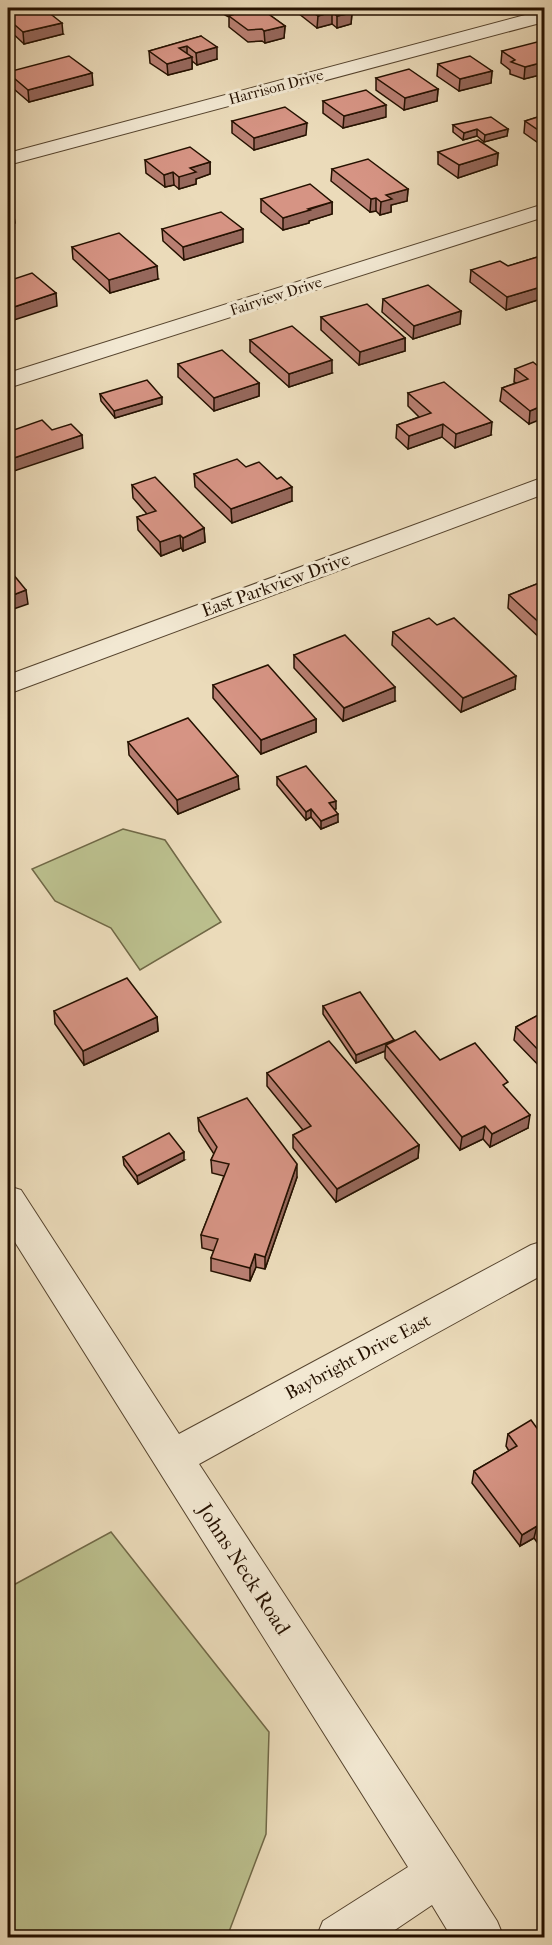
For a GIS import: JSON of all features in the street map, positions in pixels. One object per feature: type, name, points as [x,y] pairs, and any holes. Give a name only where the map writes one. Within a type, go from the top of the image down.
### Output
[{"type":"street","name":"Harrison Drive","points":[[8,159],[544,16]]},
{"type":"street","name":"Fairview Drive","points":[[8,381],[544,210]]},
{"type":"street","name":"East Parkview Drive","points":[[8,685],[544,484]]},
{"type":"street","name":"Johns Neck Road","points":[[8,1201],[480,1938]]},
{"type":"street","name":"Baybright Drive East","points":[[172,1458],[544,1256]]},
{"type":"street","points":[[340,1938],[440,1873]]},
{"type":"green space","points":[[123,829],[165,840],[221,922],[140,970],[111,928],[55,901],[32,869]]},
{"type":"green space","points":[[111,1532],[269,1732],[266,1834],[227,1937],[8,1937],[8,1588]]},
{"type":"building","points":[[8,8],[43,8],[62,23],[23,32],[8,19]]},
{"type":"building","points":[[231,8],[260,8],[285,26],[264,31],[262,29],[248,30],[229,16],[238,13]]},
{"type":"building","points":[[306,8],[345,8],[352,13],[337,16],[332,12],[318,16]]},
{"type":"building","points":[[201,36],[217,47],[196,53],[187,46],[179,48],[192,57],[167,64],[149,51]]},
{"type":"building","points":[[537,42],[544,47],[544,62],[525,67],[511,62],[515,60],[502,51]]},
{"type":"building","points":[[69,56],[92,73],[28,90],[8,73],[8,72]]},
{"type":"building","points":[[470,56],[492,71],[460,79],[438,64]]},
{"type":"building","points":[[409,69],[438,89],[405,98],[376,78]]},
{"type":"building","points":[[366,90],[386,105],[344,116],[323,101]]},
{"type":"building","points":[[285,107],[307,123],[254,138],[232,121]]},
{"type":"building","points":[[544,115],[544,134],[525,121]]},
{"type":"building","points":[[491,117],[508,129],[485,135],[477,129],[464,133],[453,125]]},
{"type":"building","points":[[478,140],[498,153],[459,165],[438,152]]},
{"type":"building","points":[[190,147],[210,162],[190,168],[196,172],[179,177],[173,172],[164,175],[145,160]]},
{"type":"building","points":[[368,159],[408,189],[386,195],[392,199],[381,202],[376,198],[371,199],[332,169]]},
{"type":"building","points":[[310,184],[332,202],[283,218],[261,199]]},
{"type":"building","points":[[221,212],[243,229],[183,247],[162,229]]},
{"type":"building","points":[[119,233],[157,266],[109,280],[72,247]]},
{"type":"building","points":[[544,255],[544,286],[507,297],[471,270],[500,261],[508,266]]},
{"type":"building","points":[[32,273],[56,293],[8,309],[8,281]]},
{"type":"building","points":[[428,285],[461,311],[414,326],[383,299]]},
{"type":"building","points":[[367,304],[405,338],[360,352],[321,317]]},
{"type":"building","points":[[292,326],[332,360],[289,374],[250,340]]},
{"type":"building","points":[[222,350],[259,383],[214,398],[178,364]]},
{"type":"building","points":[[533,362],[544,371],[544,405],[530,411],[502,388],[528,379],[515,369]]},
{"type":"building","points":[[147,380],[162,397],[114,411],[100,394]]},
{"type":"building","points":[[444,382],[492,422],[456,434],[443,424],[409,436],[397,425],[431,413],[408,393]]},
{"type":"building","points":[[42,420],[52,430],[71,424],[82,435],[8,460],[8,432]]},
{"type":"building","points":[[237,459],[246,467],[259,462],[277,479],[281,477],[292,487],[231,509],[194,474]]},
{"type":"building","points":[[155,477],[204,528],[183,538],[180,535],[160,542],[137,517],[156,511],[132,485]]},
{"type":"building","points":[[8,568],[26,590],[8,597]]},
{"type":"building","points":[[544,581],[544,627],[509,595]]},
{"type":"building","points":[[429,618],[437,625],[454,618],[516,676],[463,698],[393,632]]},
{"type":"building","points":[[345,635],[395,687],[344,708],[294,655]]},
{"type":"building","points":[[268,665],[316,719],[261,740],[213,685]]},
{"type":"building","points":[[188,718],[238,776],[177,800],[128,742]]},
{"type":"building","points":[[306,766],[336,801],[329,803],[338,814],[321,821],[311,809],[306,812],[277,777]]},
{"type":"building","points":[[127,978],[157,1017],[83,1051],[54,1011]]},
{"type":"building","points":[[360,992],[394,1040],[356,1055],[323,1006]]},
{"type":"building","points":[[544,1012],[544,1056],[516,1027]]},
{"type":"building","points":[[415,1031],[440,1060],[475,1043],[508,1082],[503,1085],[530,1115],[492,1134],[485,1126],[462,1137],[386,1045]]},
{"type":"building","points":[[329,1041],[419,1145],[337,1189],[293,1135],[311,1126],[267,1073]]},
{"type":"building","points":[[247,1098],[297,1164],[265,1257],[255,1254],[250,1268],[211,1258],[218,1239],[201,1235],[229,1164],[211,1160],[217,1147],[198,1118]]},
{"type":"building","points":[[169,1133],[184,1152],[137,1176],[123,1157]]},
{"type":"building","points":[[531,1420],[539,1431],[544,1428],[544,1537],[537,1526],[522,1535],[474,1471],[517,1446],[508,1434]]}]
